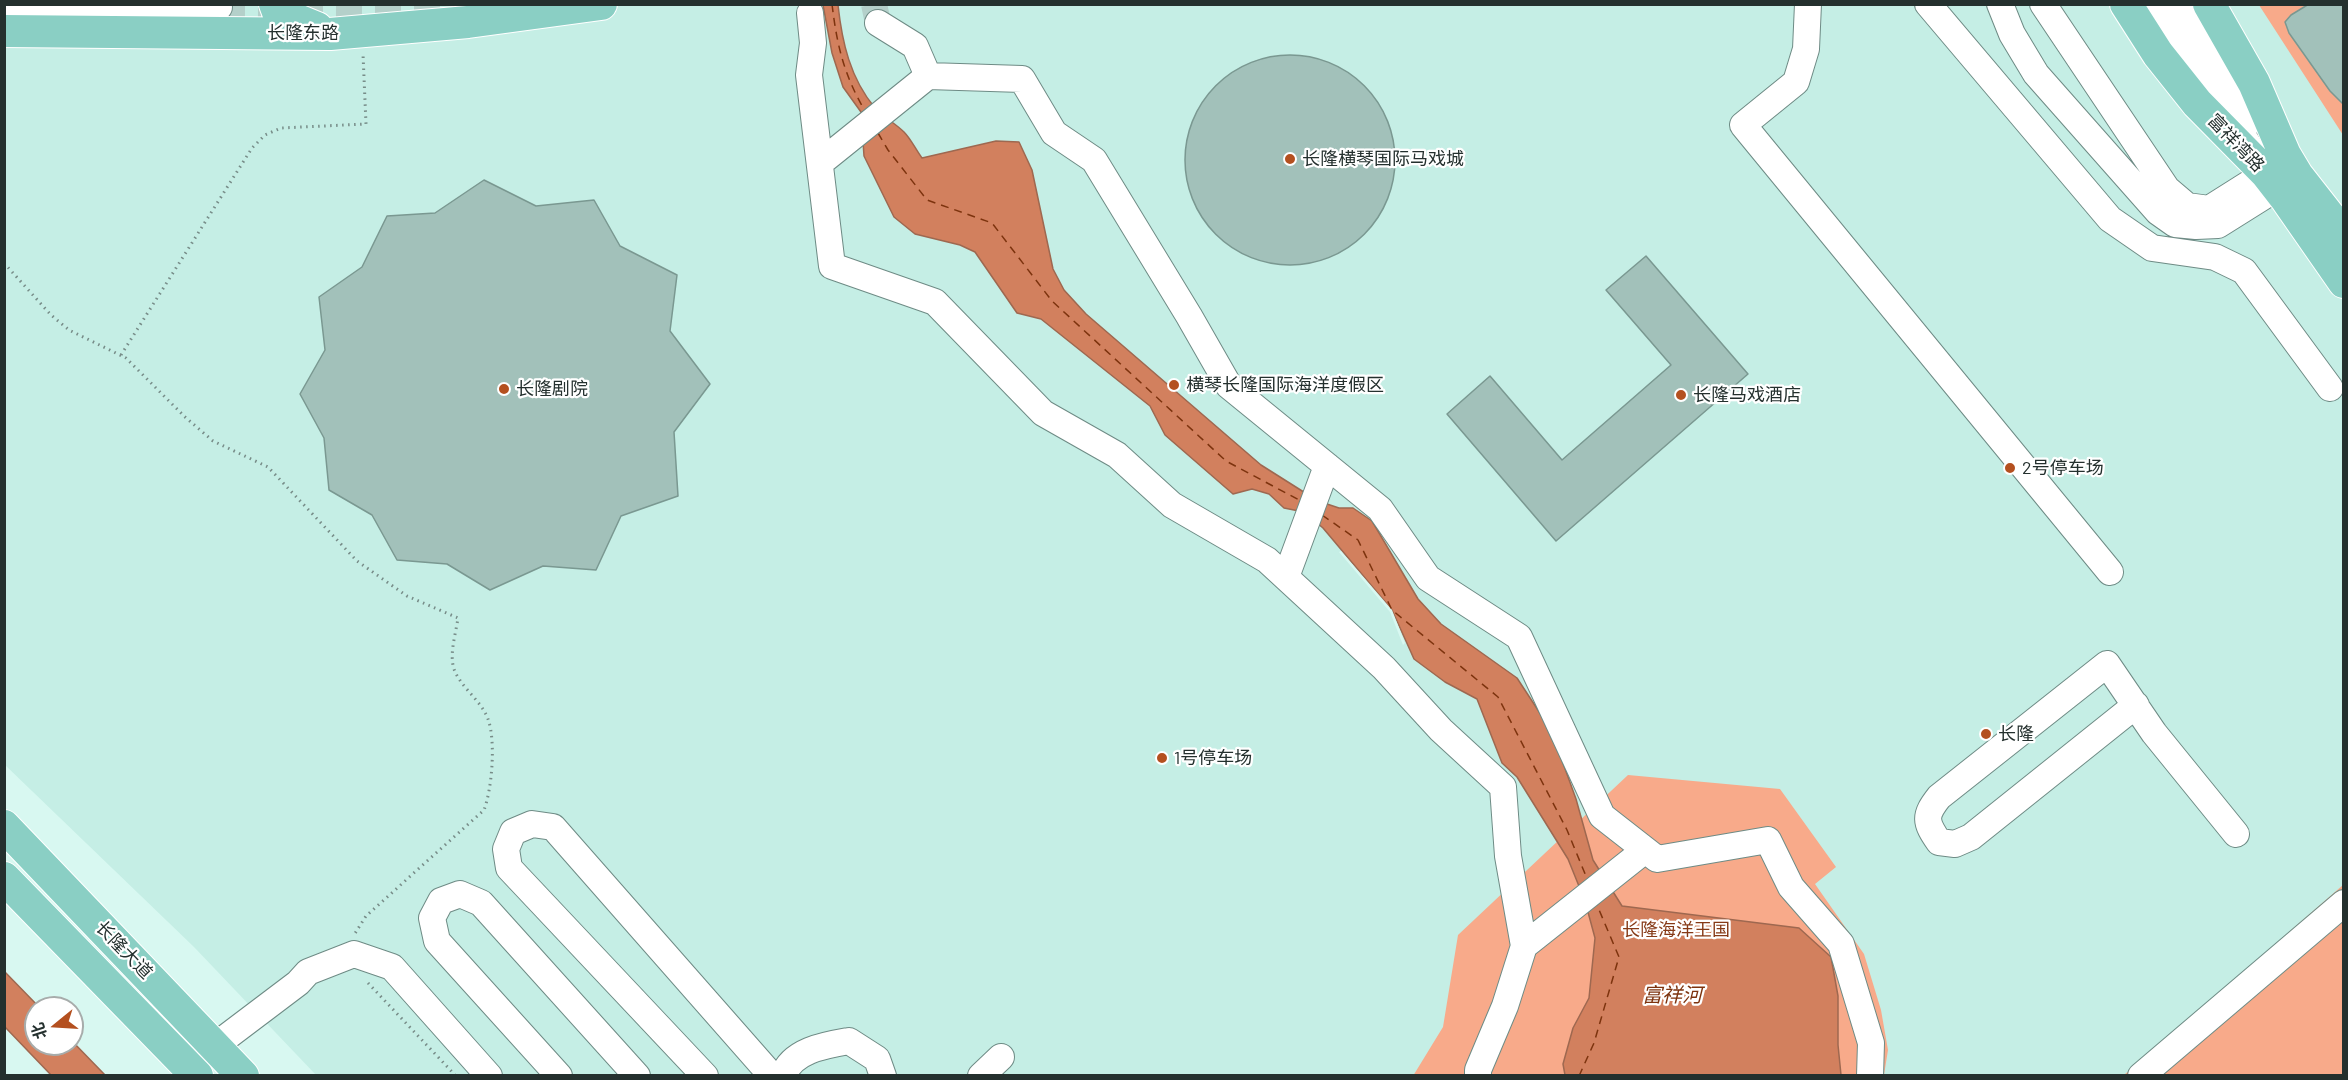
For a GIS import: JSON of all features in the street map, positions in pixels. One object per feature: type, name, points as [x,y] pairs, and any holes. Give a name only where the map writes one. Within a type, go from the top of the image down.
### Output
[{"type":"main road","points":[[275,4],[278,12],[330,34]]},
{"type":"main road","name":"长隆东路","points":[[4,31],[330,34],[468,22],[600,4]]},
{"type":"main road","name":"富祥湾路","points":[[2126,4],[2158,54],[2197,103],[2276,172],[2297,175],[2343,235]]},
{"type":"main road","name":"富祥湾路","points":[[2209,4],[2254,83],[2276,172],[2343,282]]},
{"type":"main road","name":"长隆大道","points":[[4,826],[216,1045],[243,1076]]},
{"type":"main road","name":"长隆大道","points":[[4,878],[197,1076]]},
{"type":"street","points":[[513,16],[551,4]]},
{"type":"street","points":[[1808,4],[1806,49],[1796,82],[1743,125],[2110,572]]},
{"type":"street","points":[[1928,4],[2110,219],[2152,248],[2215,257],[2244,271],[2330,388]]},
{"type":"street","points":[[2000,4],[2012,34],[2036,74],[2158,212],[2175,224],[2218,225],[2276,172]]},
{"type":"street","points":[[2043,4],[2167,189],[2187,206],[2209,209],[2276,172]]},
{"type":"street","points":[[2155,4],[2276,172]]},
{"type":"street","points":[[2183,4],[2276,172]]},
{"type":"street","points":[[4,8],[219,8]]},
{"type":"street","points":[[810,14],[813,43],[809,75],[832,266],[934,302],[1044,413],[1117,455],[1173,505],[1267,560],[1384,668],[1441,730],[1503,787],[1508,856],[1524,946],[1505,1006],[1478,1070],[1478,1076]]},
{"type":"street","points":[[878,23],[915,46],[928,76]]},
{"type":"street","points":[[820,163],[928,76],[1022,79],[1054,133],[1094,160],[1228,386],[1380,509],[1428,578],[1519,637],[1602,816],[1657,860],[1768,840],[1791,886],[1841,944],[1871,1043],[1870,1076]]},
{"type":"street","points":[[1286,577],[1327,466]]},
{"type":"street","points":[[2136,705],[1971,837],[1956,844],[1939,842],[1928,827],[1928,811],[1939,797],[2107,664],[2136,705],[2154,733],[2236,834]]},
{"type":"street","points":[[705,1076],[509,868],[507,849],[513,832],[532,824],[553,827],[772,1076]]},
{"type":"street","points":[[1524,946],[1645,850]]},
{"type":"street","points":[[560,1076],[437,941],[432,918],[441,902],[460,894],[481,903],[637,1076]]},
{"type":"street","points":[[2141,1076],[2343,903]]},
{"type":"street","points":[[216,1045],[308,972],[354,954],[392,968],[489,1076]]},
{"type":"street","points":[[783,1076],[787,1065],[817,1047],[849,1041],[877,1059],[883,1076]]},
{"type":"street","points":[[981,1076],[1001,1057]]},
{"type":"path","points":[[121,355],[252,148],[265,135],[281,128],[366,124],[362,32]]},
{"type":"path","points":[[4,263],[51,315],[69,330],[126,357],[185,417],[213,441],[268,466],[357,561],[407,596],[458,618],[453,667],[461,682],[488,718],[491,739],[489,795],[484,810],[366,916],[355,931],[354,939]]},
{"type":"path","points":[[366,980],[456,1076]]},
{"type":"shaded area","name":"横琴长隆国际海洋度假区","points":[[4,5],[2343,5],[2343,1075],[316,1075],[194,947],[5,765]]},
{"type":"green space","points":[[2259,5],[2343,5],[2343,135]]},
{"type":"green space","name":"长隆海洋王国","points":[[1628,775],[1780,789],[1836,867],[1815,884],[1864,954],[1881,1010],[1888,1050],[1884,1075],[1413,1076],[1443,1027],[1458,935]]},
{"type":"green space","points":[[2343,885],[2343,1075],[2124,1075]]},
{"type":"water","name":"富祥河","points":[[823,5],[838,5],[842,32],[853,72],[866,96],[878,111],[907,135],[922,158],[996,141],[1019,142],[1032,170],[1053,269],[1064,290],[1086,314],[1261,465],[1318,501],[1339,508],[1353,508],[1372,521],[1418,599],[1441,624],[1517,678],[1551,730],[1576,799],[1593,860],[1622,906],[1799,928],[1831,957],[1838,996],[1838,1045],[1841,1075],[1565,1075],[1563,1064],[1573,1028],[1589,998],[1595,938],[1585,901],[1568,859],[1517,777],[1502,763],[1477,699],[1445,682],[1414,659],[1392,610],[1323,528],[1304,512],[1284,508],[1269,494],[1252,489],[1233,494],[1165,435],[1150,406],[1041,319],[1017,313],[975,252],[960,245],[915,234],[894,217],[864,156],[861,112],[843,87],[832,53]]},
{"type":"water","points":[[4,971],[28,996],[24,996],[24,1047],[5,1027]]},
{"type":"water","points":[[84,1053],[105,1075],[51,1075],[33,1056],[84,1056]]},
{"type":"pier","points":[[1341,551],[1392,610],[1405,643],[1403,645],[1390,612],[1339,552]]},
{"type":"building","points":[[2309,4],[2343,4],[2343,104],[2330,91],[2289,33],[2285,22],[2291,15]]},
{"type":"building","name":"长隆横琴国际马戏城","points":[[1290,55],[1310,57],[1330,63],[1348,73],[1364,86],[1377,102],[1387,120],[1393,140],[1395,160],[1393,180],[1387,200],[1377,218],[1364,234],[1348,247],[1330,257],[1310,263],[1290,265],[1270,263],[1250,257],[1232,247],[1216,234],[1203,218],[1193,200],[1187,180],[1185,160],[1187,140],[1193,120],[1203,102],[1216,86],[1232,73],[1250,63],[1270,57]]},
{"type":"building","name":"长隆剧院","points":[[484,180],[536,206],[594,200],[620,246],[677,275],[670,331],[710,384],[674,432],[678,496],[621,516],[596,570],[543,566],[490,590],[447,564],[397,560],[372,515],[329,490],[324,438],[300,394],[325,350],[319,297],[362,267],[387,216],[435,213]]},
{"type":"building","name":"长隆马戏酒店","points":[[1646,256],[1748,374],[1556,541],[1447,414],[1490,376],[1562,460],[1671,365],[1606,290]]},
{"type":"ferry route","points":[[832,4],[842,60],[865,111]]},
{"type":"ferry route","points":[[878,133],[888,150],[927,200],[992,223],[1052,301],[1226,461],[1301,501]]},
{"type":"ferry route","points":[[1322,515],[1358,540],[1392,610],[1498,697],[1567,830],[1588,881]]},
{"type":"ferry route","points":[[1579,1076],[1594,1043],[1619,957],[1597,905]]},
{"type":"tunnel","points":[[874,4],[878,23]]},
{"type":"tunnel","points":[[219,7],[474,8]]},
{"type":"place","name":"长隆横琴国际马戏城","points":[[1290,159]]},
{"type":"place","name":"横琴长隆国际海洋度假区","points":[[1174,385]]},
{"type":"place","name":"长隆剧院","points":[[504,389]]},
{"type":"place","name":"长隆马戏酒店","points":[[1681,395]]},
{"type":"place","name":"2号停车场","points":[[2010,468]]},
{"type":"place","name":"长隆","points":[[1986,734]]},
{"type":"place","name":"1号停车场","points":[[1162,758]]}]
